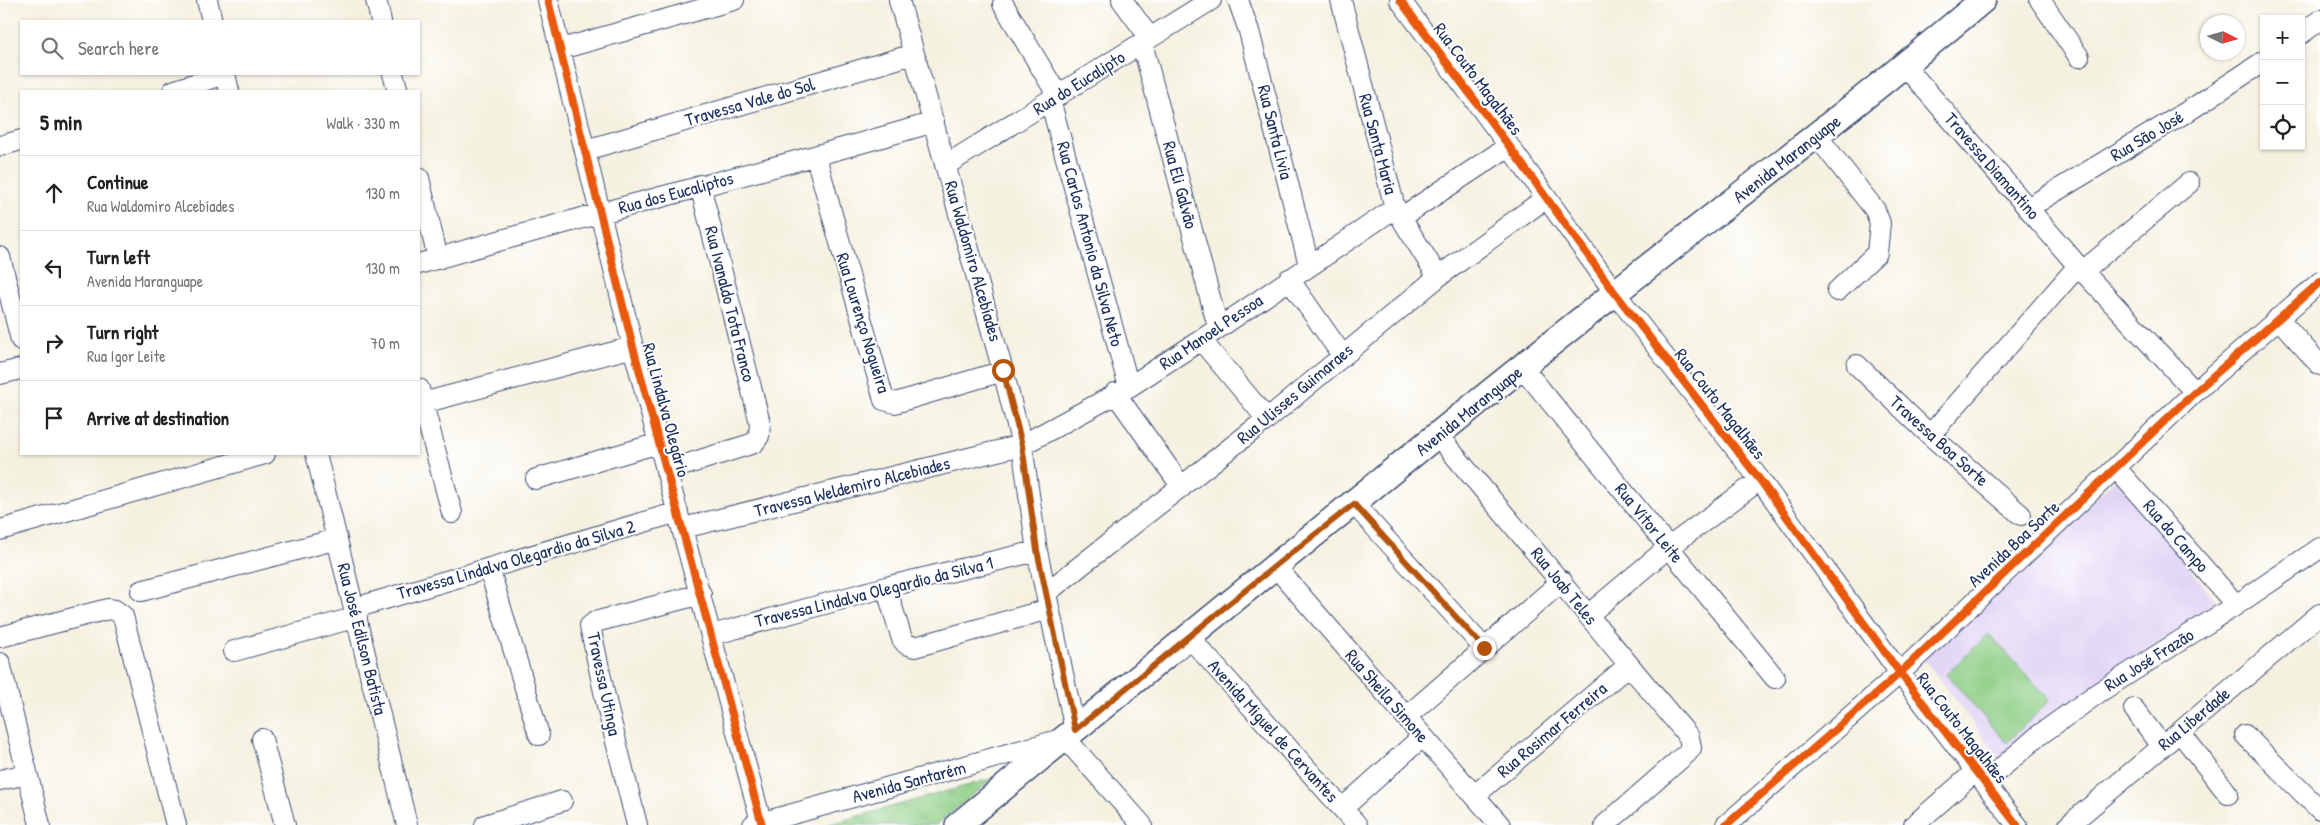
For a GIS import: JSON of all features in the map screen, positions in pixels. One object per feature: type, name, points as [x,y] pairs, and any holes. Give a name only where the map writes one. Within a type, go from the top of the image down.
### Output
[{"type":"main road","name":"Avenida Maranguape","points":[[958,825],[1275,566],[1615,293],[1905,66],[1983,0]]},
{"type":"street","points":[[207,0],[212,20]]},
{"type":"street","points":[[376,0],[381,20]]},
{"type":"street","name":"Rua Lindalva Olegário","points":[[548,0],[633,347],[712,634],[759,824]]},
{"type":"street","points":[[561,49],[734,0]]},
{"type":"street","name":"Rua Waldomiro Alcebíades","points":[[899,0],[1003,370],[1022,445],[1037,550],[1048,601],[1070,734]]},
{"type":"street","name":"Rua Eli Galvão","points":[[1122,0],[1146,41],[1218,327]]},
{"type":"street","name":"Rua do Eucalipto","points":[[946,165],[1211,0]]},
{"type":"street","name":"Rua Santa Livia","points":[[1238,0],[1249,31],[1309,265]]},
{"type":"street","name":"Rua Santa Maria","points":[[1340,0],[1398,213],[1438,277]]},
{"type":"street","name":"Rua Couto Magalhães","points":[[1400,0],[1509,146],[1615,293],[1760,480],[1900,673],[2017,825]]},
{"type":"street","points":[[2040,0],[2079,57]]},
{"type":"street","name":"Rua Carlos Antonio da Silva Neto","points":[[1003,4],[1054,98],[1122,390]]},
{"type":"street","points":[[2305,31],[2320,20]]},
{"type":"street","name":"Travessa Vale do Sol","points":[[586,150],[914,54]]},
{"type":"street","name":"Rua São José","points":[[2028,208],[2193,108],[2260,64]]},
{"type":"street","name":"Travessa Diamantino","points":[[1905,66],[2081,268],[2195,392]]},
{"type":"street","points":[[176,90],[221,75]]},
{"type":"street","points":[[224,75],[229,90]]},
{"type":"street","points":[[394,75],[398,90]]},
{"type":"street","name":"Rua dos Eucaliptos","points":[[420,264],[700,186],[816,157],[934,122]]},
{"type":"street","points":[[1817,136],[1875,210],[1880,223],[1877,253],[1837,291]]},
{"type":"street","points":[[0,146],[20,140]]},
{"type":"street","name":"Rua Manoel Pessoa","points":[[1022,445],[1122,390],[1201,340],[1309,265],[1509,146]]},
{"type":"street","name":"Rua Lourenço Nogueira","points":[[816,157],[884,400],[895,403],[1003,370]]},
{"type":"street","points":[[420,182],[438,258]]},
{"type":"street","points":[[1930,435],[2081,268],[2189,183]]},
{"type":"street","name":"Rua Ivanaldo Tota Franco","points":[[666,471],[754,442],[759,436],[760,423],[700,186]]},
{"type":"street","name":"Rua Ulisses Guimaraes","points":[[1048,601],[1182,487],[1438,277],[1546,198]]},
{"type":"street","points":[[0,257],[20,336]]},
{"type":"street","points":[[1289,279],[1342,355]]},
{"type":"street","name":"Avenida Boa Sorte","points":[[1726,825],[1900,673],[2195,392],[2320,282]]},
{"type":"street","points":[[2278,318],[2320,365]]},
{"type":"street","points":[[1201,340],[1267,419]]},
{"type":"street","points":[[452,513],[420,399],[633,347]]},
{"type":"street","name":"Travessa Boa Sorte","points":[[1857,365],[1930,435],[2021,515]]},
{"type":"street","name":"Rua Vitor Leite","points":[[1522,368],[1775,678]]},
{"type":"street","points":[[0,374],[20,369]]},
{"type":"street","points":[[1122,390],[1182,487]]},
{"type":"street","name":"Rua Joab Teles","points":[[1438,436],[1562,581],[1689,737],[1691,748],[1687,754],[1605,825]]},
{"type":"street","points":[[536,479],[659,443]]},
{"type":"street","name":"Travessa Weldemiro Alcebiades","points":[[680,520],[1022,445]]},
{"type":"street","points":[[0,530],[262,455]]},
{"type":"street","name":"Rua José Edilson Batista","points":[[316,455],[407,825]]},
{"type":"street","name":"Rua do Campo","points":[[2116,468],[2236,605]]},
{"type":"street","points":[[1588,615],[1669,547],[1760,480]]},
{"type":"street","points":[[1354,504],[1484,648]]},
{"type":"street","name":"Travessa Lindalva Olegardio da Silva 2","points":[[234,651],[489,568],[680,520]]},
{"type":"street","points":[[141,590],[337,539]]},
{"type":"street","name":"Rua José Frazão","points":[[1914,825],[2098,693],[2236,605],[2320,548]]},
{"type":"street","name":"Travessa Lindalva Olegardio da Silva 1","points":[[712,634],[886,587],[1037,550]]},
{"type":"street","name":"Rua Sheila Simone","points":[[1275,566],[1500,825]]},
{"type":"street","points":[[489,568],[539,735]]},
{"type":"street","points":[[1406,717],[1562,581]]},
{"type":"street","points":[[886,587],[902,639],[906,644],[915,647],[1048,601]]},
{"type":"street","name":"Travessa Utinga","points":[[637,825],[607,706],[590,626],[595,622],[701,594]]},
{"type":"street","points":[[0,638],[108,610],[120,612],[123,616],[138,668],[176,825]]},
{"type":"street","name":"Rua Liberdade","points":[[2069,825],[2320,614]]},
{"type":"street","name":"Avenida Miguel de Cervantes","points":[[1189,637],[1357,825]]},
{"type":"street","points":[[0,663],[40,825]]},
{"type":"street","name":"Rua Rosimar Ferreira","points":[[1475,795],[1629,665]]},
{"type":"street","points":[[2134,709],[2162,746]]},
{"type":"street","points":[[2180,732],[2228,794]]},
{"type":"street","points":[[1070,734],[1142,825]]},
{"type":"street","name":"Avenida Santarém","points":[[759,824],[1070,734]]},
{"type":"street","points":[[2245,735],[2320,810]]},
{"type":"street","points":[[1343,808],[1422,737]]},
{"type":"street","points":[[262,740],[285,825]]},
{"type":"street","points":[[0,780],[27,774]]},
{"type":"street","points":[[485,825],[562,801]]},
{"type":"shaded area","points":[[2116,479],[2218,603],[2079,696],[2001,760],[1922,656]]},
{"type":"green space","points":[[1989,634],[2050,700],[2007,743],[1946,674]]},
{"type":"green space","points":[[994,778],[936,825],[827,825]]},
{"type":"cycle path","points":[[548,0],[633,347],[762,825]]},
{"type":"cycle path","points":[[1400,0],[1509,146],[1615,293],[1760,480],[1900,673],[2017,825]]},
{"type":"cycle path","points":[[1726,825],[1900,673],[2195,392],[2320,282]]},
{"type":"route","points":[[1003,370],[1022,445],[1037,550],[1075,730],[1275,566],[1354,504],[1484,648]]}]
